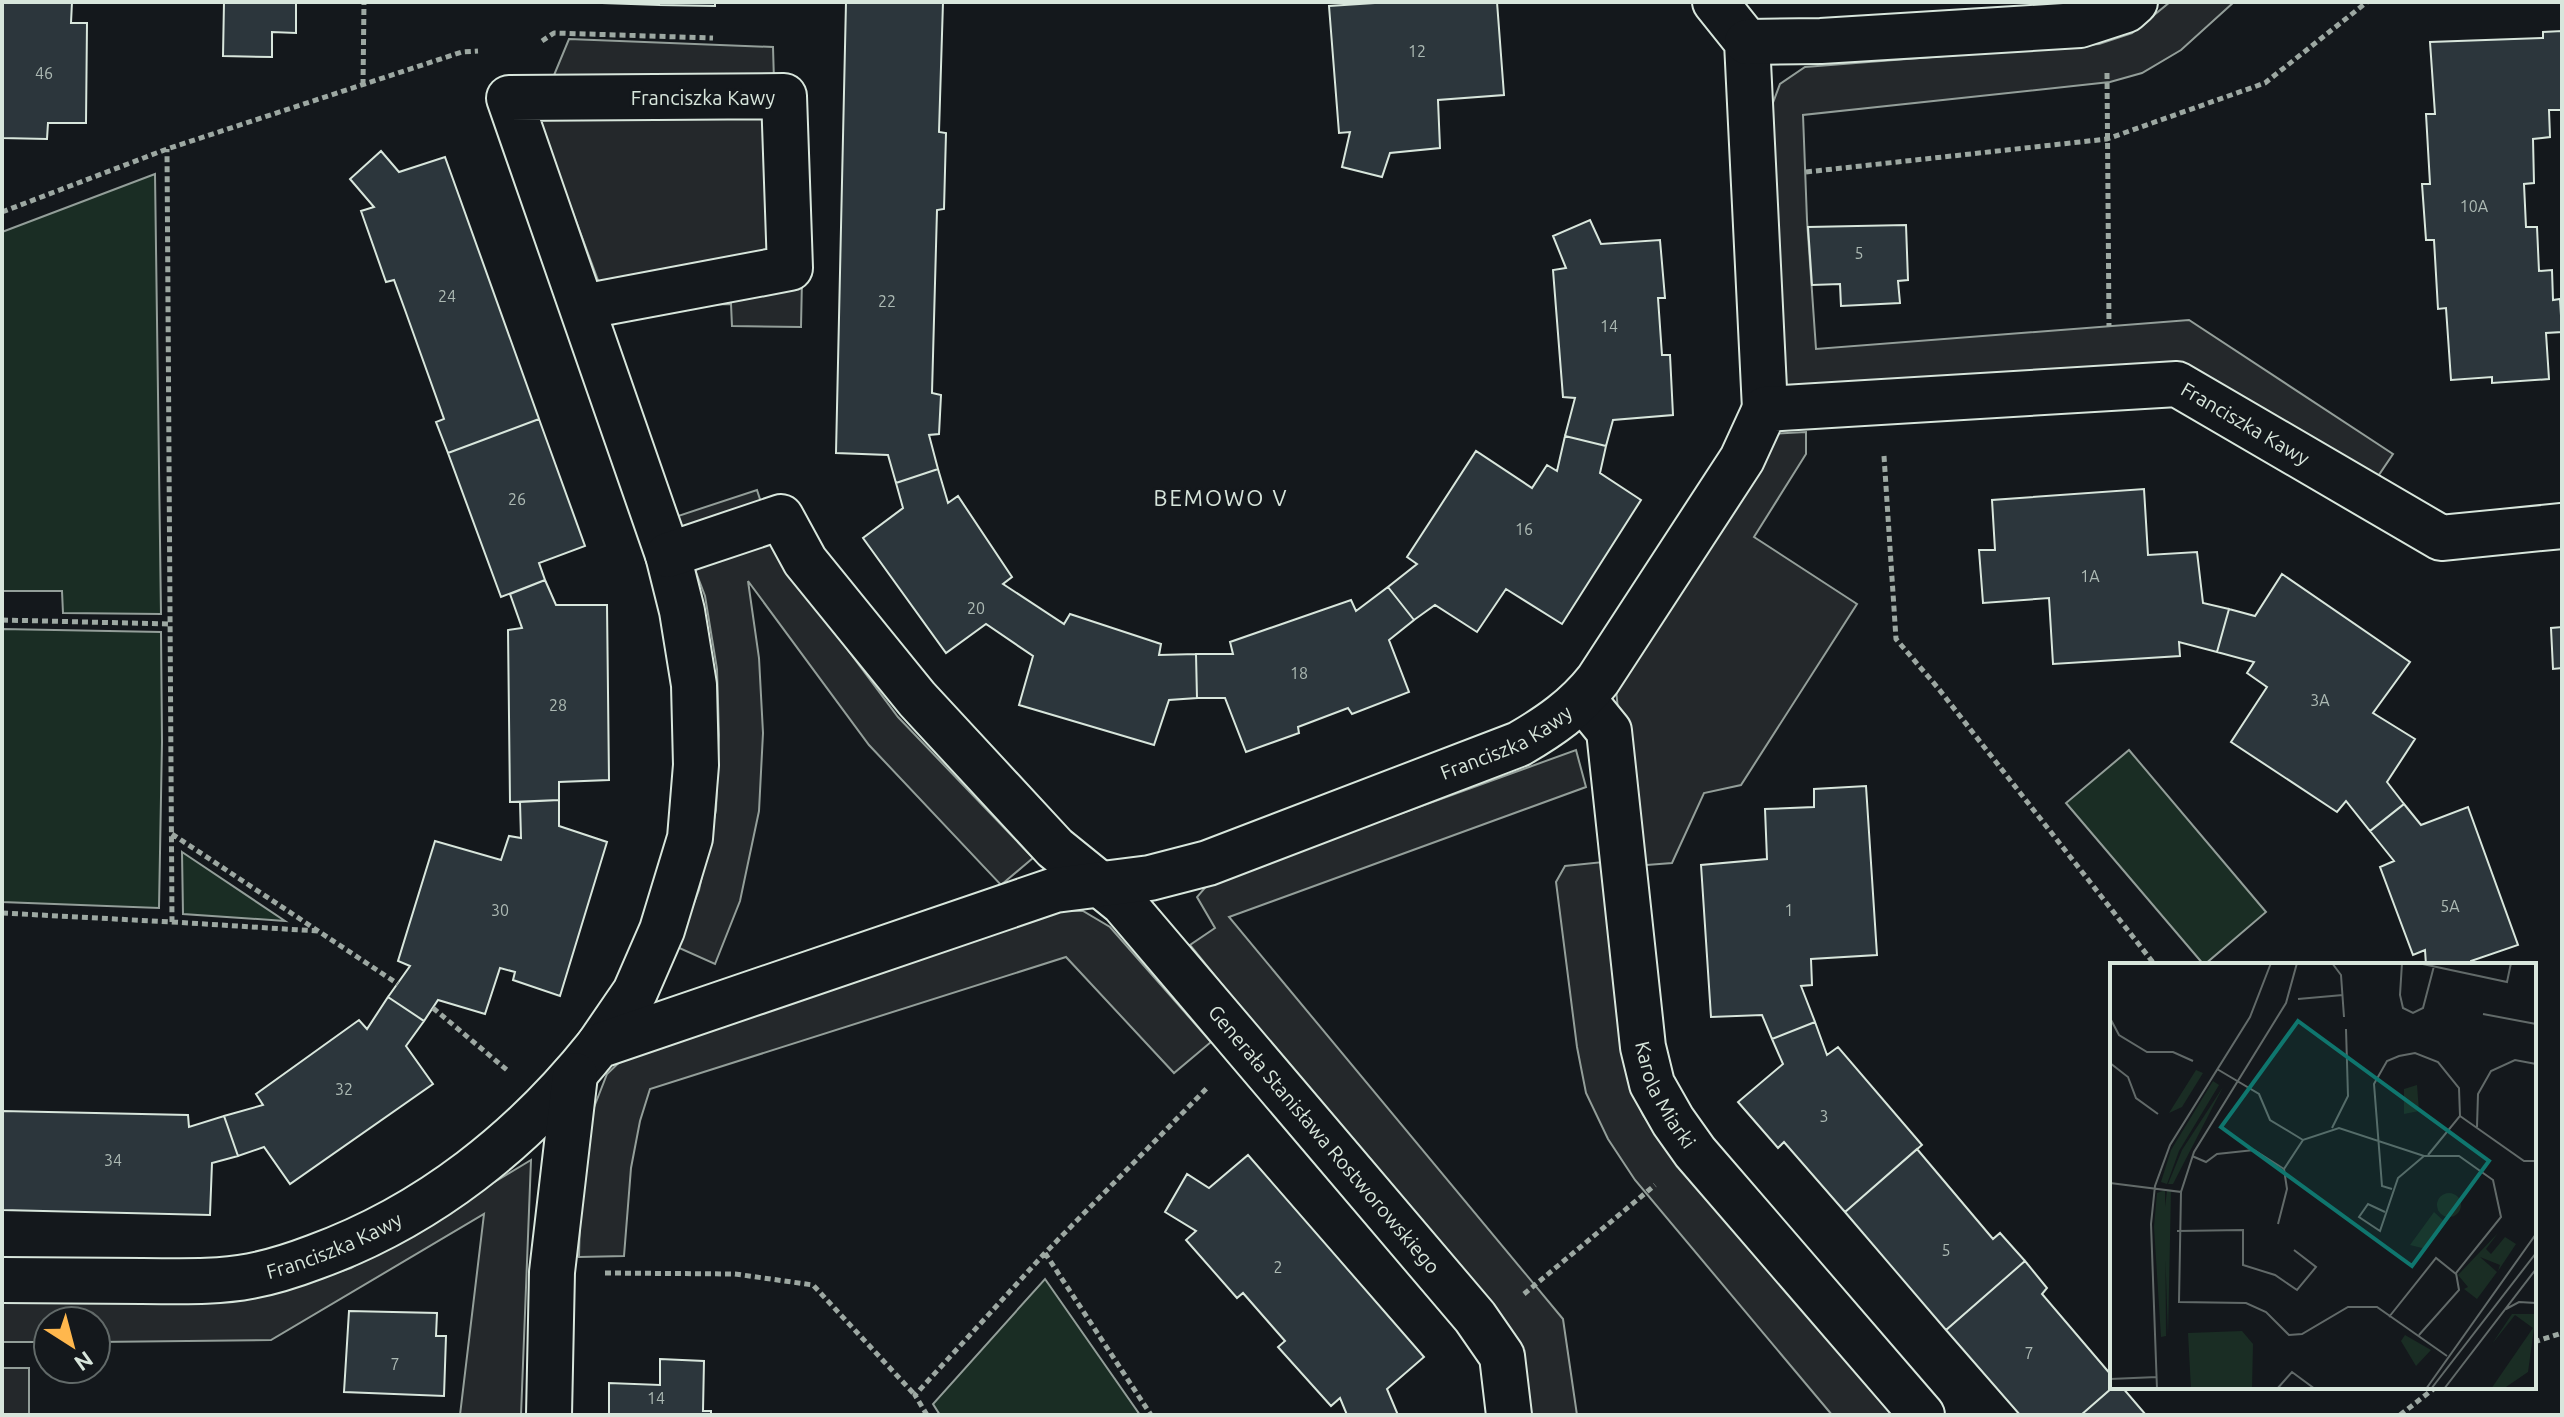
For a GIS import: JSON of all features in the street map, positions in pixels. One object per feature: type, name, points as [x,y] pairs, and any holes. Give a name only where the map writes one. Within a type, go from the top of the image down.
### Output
[{"type":"street","points":[[1715,2],[1747,42],[1821,41],[2080,25],[2121,9]]},
{"type":"street","name":"Franciszka Kawy","points":[[586,1060],[1025,899],[1055,890],[1150,878],[1208,863],[1519,744],[1583,699],[1742,459],[1765,409],[1747,42]]},
{"type":"street","name":"Franciszka Kawy","points":[[2,1280],[207,1281],[253,1276],[343,1247],[395,1223],[445,1192],[492,1155],[586,1060],[640,980],[662,930],[690,838],[696,765],[694,685],[682,611],[668,555],[509,98],[784,96],[790,268],[582,307]]},
{"type":"street","name":"Franciszka Kawy","points":[[1765,409],[2177,384],[2441,538],[2562,526]]},
{"type":"street","points":[[668,555],[781,517],[805,561],[917,699],[1055,848],[1101,884]]},
{"type":"street","name":"Karola Miarki","points":[[1583,699],[1609,731],[1643,1047],[1652,1084],[1695,1152],[1922,1415]]},
{"type":"street","name":"Generała Stanisława Rostworowskiego","points":[[1101,884],[1123,903],[1484,1328],[1502,1356],[1509,1415]]},
{"type":"street","points":[[549,1415],[552,1272],[586,1060]]},
{"type":"path","points":[[363,85],[364,2]]},
{"type":"path","points":[[1754,178],[2107,139],[2265,83],[2367,2]]},
{"type":"path","points":[[2109,326],[2107,139],[2121,9]]},
{"type":"path","points":[[536,46],[554,33],[722,38]]},
{"type":"path","points":[[2,212],[167,149],[462,52],[492,50]]},
{"type":"path","points":[[167,149],[172,922]]},
{"type":"path","points":[[1884,451],[1896,639],[1938,688],[2153,963]]},
{"type":"path","points":[[2,620],[170,624]]},
{"type":"path","points":[[172,834],[398,984]]},
{"type":"path","points":[[2,913],[319,931]]},
{"type":"path","points":[[433,1008],[470,1038]]},
{"type":"path","points":[[915,1395],[1045,1253],[1246,1048]]},
{"type":"path","points":[[1484,1328],[1695,1152]]},
{"type":"path","points":[[1045,1253],[1151,1415]]},
{"type":"path","points":[[552,1272],[735,1274],[813,1285],[915,1395],[927,1415]]},
{"type":"path","points":[[2536,1341],[2562,1333]]},
{"type":"path","points":[[2400,1415],[2433,1389]]},
{"type":"green space","points":[[155,174],[161,614],[63,613],[62,591],[2,591],[2,232]]},
{"type":"green space","points":[[2,629],[161,632],[159,908],[2,902]]},
{"type":"green space","points":[[2129,750],[2266,912],[2206,963],[2202,963],[2066,803]]},
{"type":"green space","points":[[182,852],[285,921],[183,914]]},
{"type":"green space","points":[[1045,1279],[1140,1415],[940,1415],[933,1404]]},
{"type":"shaded area","points":[[2170,2],[2234,2],[2181,50],[2142,73],[2110,82],[1803,115],[1816,349],[2189,320],[2393,454],[2368,491],[2172,362],[1774,394],[1764,127],[1780,84],[1805,67],[2099,44],[2132,33]]},
{"type":"shaded area","points":[[569,39],[773,47],[779,254],[802,279],[801,327],[732,326],[731,304],[653,305],[612,318],[537,116]]},
{"type":"shaded area","points":[[1806,432],[1806,454],[1754,537],[1857,604],[1741,785],[1704,793],[1672,863],[1634,866],[1614,670],[1768,434]]},
{"type":"shaded area","points":[[757,490],[769,527],[789,571],[898,717],[1033,858],[1001,885],[869,745],[748,581],[759,658],[763,733],[759,811],[740,901],[715,964],[677,947],[699,890],[716,810],[719,735],[717,669],[705,596],[675,517]]},
{"type":"shaded area","points":[[1576,750],[1586,787],[1229,917],[1563,1319],[1577,1415],[1531,1415],[1522,1355],[1190,945],[1215,928],[1197,897],[1209,883]]},
{"type":"shaded area","points":[[1603,862],[1620,1043],[1628,1079],[1643,1115],[1668,1151],[1897,1415],[1832,1415],[1635,1180],[1608,1139],[1586,1093],[1577,1047],[1556,882],[1565,866]]},
{"type":"shaded area","points":[[1049,910],[1083,911],[1110,927],[1211,1042],[1174,1073],[1066,957],[650,1089],[631,1168],[624,1256],[579,1257],[581,1173],[589,1120],[607,1074],[628,1054]]},
{"type":"shaded area","points":[[531,1160],[521,1415],[460,1415],[484,1214],[271,1340],[112,1342],[112,1305],[32,1305],[32,1342],[2,1342],[2,1301],[280,1291],[351,1268]]},
{"type":"shaded area","points":[[2,1368],[29,1368],[29,1415],[2,1415]]},
{"type":"building","points":[[2,2],[72,2],[71,23],[87,23],[86,123],[48,123],[47,139],[2,138]]},
{"type":"building","points":[[224,2],[296,2],[296,33],[272,32],[272,57],[223,56]]},
{"type":"building","points":[[573,2],[659,2],[659,5]]},
{"type":"building","points":[[659,2],[715,2],[715,6],[659,5]]},
{"type":"building","points":[[846,2],[943,2],[939,132],[946,133],[944,209],[937,210],[932,393],[941,395],[939,434],[929,435],[938,469],[896,483],[888,455],[836,453]]},
{"type":"building","points":[[1390,2],[1497,2],[1504,95],[1438,100],[1440,148],[1390,153],[1382,177],[1342,167],[1350,132],[1339,133],[1329,6]]},
{"type":"building","points":[[2562,31],[2562,110],[2549,110],[2550,137],[2533,139],[2534,183],[2524,184],[2526,227],[2537,227],[2539,271],[2552,270],[2553,300],[2560,299],[2562,332],[2546,333],[2549,379],[2492,383],[2492,377],[2451,380],[2446,308],[2438,309],[2434,240],[2426,240],[2422,184],[2430,184],[2426,114],[2435,114],[2430,42],[2543,38],[2543,32]]},
{"type":"building","points":[[381,151],[399,172],[445,157],[539,419],[448,453],[436,422],[444,419],[405,310],[394,280],[386,282],[361,211],[374,207],[350,179]]},
{"type":"building","points":[[1590,220],[1601,244],[1660,240],[1665,298],[1658,298],[1662,355],[1670,355],[1673,415],[1613,420],[1606,446],[1565,436],[1575,398],[1563,397],[1553,270],[1566,268],[1553,236]]},
{"type":"building","points":[[1906,225],[1908,280],[1898,281],[1900,303],[1841,306],[1840,284],[1812,285],[1808,227]]},
{"type":"building","points":[[539,419],[585,546],[539,563],[545,580],[501,597],[448,453]]},
{"type":"building","points":[[1565,436],[1606,446],[1600,473],[1641,500],[1562,624],[1506,589],[1477,632],[1435,605],[1414,620],[1388,587],[1417,564],[1407,557],[1476,451],[1532,488],[1547,465],[1557,471]]},
{"type":"building","points":[[938,469],[948,503],[958,496],[1012,577],[1003,584],[1064,624],[1070,614],[1161,644],[1159,655],[1196,654],[1197,698],[1169,700],[1154,745],[1019,705],[1033,656],[986,624],[946,653],[863,538],[903,508],[896,483]]},
{"type":"building","points":[[2144,489],[2148,555],[2197,552],[2203,603],[2229,609],[2217,652],[2179,642],[2180,656],[2053,664],[2049,598],[1983,603],[1979,550],[1995,550],[1992,500]]},
{"type":"building","points":[[2282,574],[2410,662],[2373,713],[2415,739],[2387,782],[2404,804],[2370,831],[2346,801],[2337,812],[2231,742],[2267,687],[2247,673],[2254,662],[2217,652],[2229,609],[2255,616]]},
{"type":"building","points":[[545,580],[556,605],[607,605],[609,780],[559,782],[559,800],[510,802],[508,630],[522,628],[510,594]]},
{"type":"building","points":[[1388,587],[1414,620],[1389,640],[1409,692],[1352,714],[1348,708],[1298,727],[1299,733],[1246,752],[1225,698],[1197,698],[1196,654],[1233,654],[1230,642],[1351,600],[1356,611]]},
{"type":"building","points":[[2562,627],[2562,668],[2553,669],[2551,628]]},
{"type":"building","points":[[1866,786],[1877,955],[1811,959],[1812,985],[1801,986],[1815,1022],[1772,1039],[1762,1015],[1711,1017],[1701,865],[1767,859],[1765,809],[1814,807],[1814,789]]},
{"type":"building","points":[[559,800],[559,826],[607,842],[560,996],[513,980],[515,972],[500,968],[485,1014],[438,1000],[424,1021],[388,997],[410,966],[398,961],[435,841],[501,860],[509,836],[521,838],[520,802]]},
{"type":"building","points":[[2404,804],[2421,825],[2468,807],[2518,945],[2471,963],[2426,963],[2425,950],[2413,955],[2380,867],[2394,861],[2370,831]]},
{"type":"building","points":[[388,997],[424,1021],[406,1046],[433,1084],[290,1184],[264,1147],[238,1156],[224,1116],[263,1105],[256,1094],[359,1020],[367,1029]]},
{"type":"building","points":[[1815,1022],[1827,1055],[1838,1047],[1922,1145],[1845,1212],[1784,1142],[1778,1148],[1738,1102],[1783,1064],[1772,1039]]},
{"type":"building","points":[[2,1111],[188,1115],[189,1127],[224,1116],[238,1156],[212,1163],[210,1215],[2,1210]]},
{"type":"building","points":[[1917,1149],[1993,1239],[2000,1233],[2025,1261],[1946,1330],[1845,1212]]},
{"type":"building","points":[[1248,1155],[1424,1357],[1387,1389],[1398,1415],[1347,1415],[1340,1398],[1331,1406],[1278,1347],[1285,1341],[1243,1293],[1237,1298],[1186,1240],[1196,1231],[1165,1212],[1187,1174],[1209,1188]]},
{"type":"building","points":[[2025,1261],[2047,1288],[2042,1294],[2110,1374],[2111,1389],[2081,1415],[2020,1415],[1946,1330]]},
{"type":"building","points":[[349,1311],[437,1313],[436,1336],[446,1336],[444,1396],[344,1392]]},
{"type":"building","points":[[660,1359],[704,1361],[703,1411],[711,1411],[711,1415],[609,1415],[609,1383],[660,1385]]},
{"type":"building","points":[[2111,1389],[2124,1389],[2146,1415],[2081,1415]]},
{"type":"district","name":"BEMOWO V","points":[[1221,498]]}]
